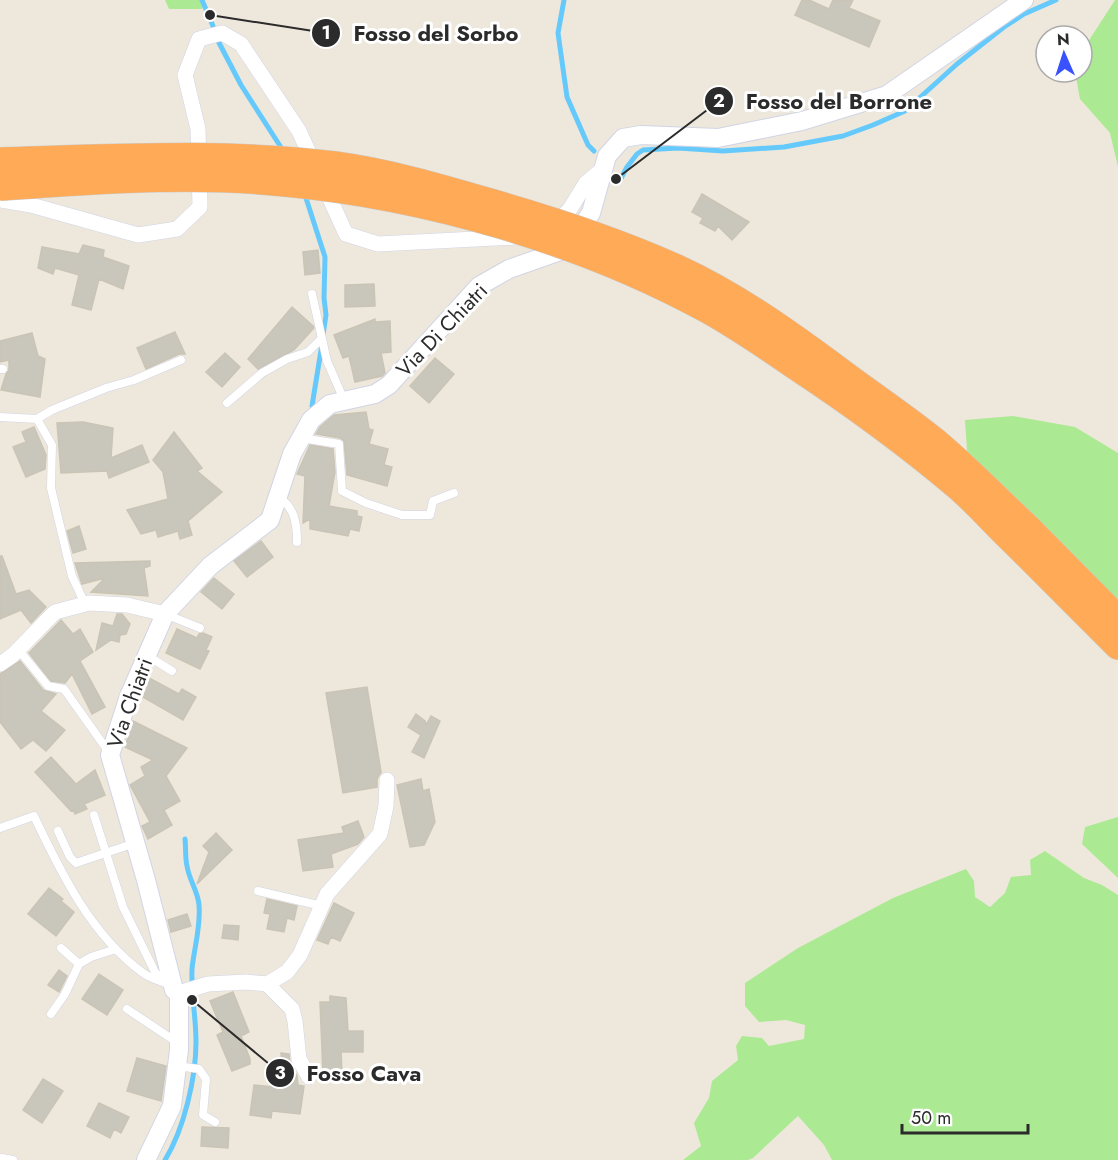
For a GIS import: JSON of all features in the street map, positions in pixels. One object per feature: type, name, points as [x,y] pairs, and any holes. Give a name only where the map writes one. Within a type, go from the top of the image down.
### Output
[{"type":"highway","points":[[0,161],[183,156],[268,159],[338,165],[411,180],[534,214],[678,268],[731,297],[787,332],[937,442],[1118,646]]},
{"type":"highway","points":[[0,187],[175,178],[286,183],[422,204],[552,242],[655,284],[706,309],[752,337],[889,433],[1020,535],[1118,619]]},
{"type":"street","name":"Via Di Chiatri","points":[[337,402],[375,394],[389,385],[479,286],[509,269],[566,249],[591,213],[608,156],[623,138],[641,135],[718,138],[802,121],[887,95],[1024,0]]},
{"type":"street","points":[[0,200],[31,205],[138,235],[177,229],[200,207],[198,129],[185,75],[200,39],[222,33],[241,45],[299,131],[346,234],[378,244],[517,237],[549,231],[570,209],[586,183],[605,167]]},
{"type":"street","name":"Via Chiatri","points":[[146,1160],[172,1106],[182,1066],[178,1043],[176,990],[110,755],[129,696],[165,614],[210,566],[270,520],[299,438],[311,420],[337,402]]},
{"type":"street","points":[[0,664],[18,650],[55,612],[85,604],[127,605],[165,614]]},
{"type":"street","points":[[176,990],[208,984],[246,982],[267,984],[287,972],[300,955],[327,894],[380,834],[386,806],[387,780]]},
{"type":"street","points":[[267,984],[292,1009],[299,1059],[309,1077]]},
{"type":"lane","points":[[312,294],[337,402]]},
{"type":"lane","points":[[227,403],[262,373],[287,358],[308,352],[321,340]]},
{"type":"lane","points":[[0,417],[37,419],[52,410],[181,360]]},
{"type":"lane","points":[[37,419],[52,445],[51,488],[72,576],[85,604]]},
{"type":"lane","points":[[299,438],[339,444],[342,491],[366,503],[402,515],[430,515],[433,501],[454,493]]},
{"type":"lane","points":[[278,497],[286,502],[297,522],[297,542]]},
{"type":"lane","points":[[165,614],[200,628]]},
{"type":"lane","points":[[18,650],[48,686],[64,689],[110,755]]},
{"type":"lane","points":[[147,656],[172,671]]},
{"type":"lane","points":[[94,815],[123,907],[155,972],[176,990]]},
{"type":"lane","points":[[0,828],[34,816],[50,850],[84,910],[116,949],[144,974],[176,990]]},
{"type":"lane","points":[[58,831],[70,857],[76,863],[135,843]]},
{"type":"lane","points":[[258,891],[322,906]]},
{"type":"lane","points":[[61,948],[79,964]]},
{"type":"lane","points":[[51,1014],[65,994],[79,964],[91,957],[116,949]]},
{"type":"lane","points":[[127,1009],[178,1043]]},
{"type":"lane","points":[[182,1066],[199,1069],[206,1079],[203,1115],[215,1122]]},
{"type":"lane","points":[[2,1158],[13,1160]]},
{"type":"green space","points":[[165,0],[204,0],[202,9],[169,9]]},
{"type":"green space","points":[[1115,0],[1118,0],[1118,167],[1110,133],[1080,99],[1077,84],[1094,84],[1094,32]]},
{"type":"green space","points":[[1013,416],[1075,427],[1118,453],[1118,600],[968,465],[965,420]]},
{"type":"green space","points":[[1118,817],[1118,878],[1082,844],[1085,827]]},
{"type":"green space","points":[[1045,851],[1084,878],[1118,895],[1118,1160],[832,1160],[824,1145],[798,1116],[753,1158],[748,1160],[683,1160],[701,1146],[694,1123],[709,1098],[712,1081],[738,1060],[736,1046],[742,1036],[762,1038],[769,1046],[804,1039],[805,1025],[786,1020],[759,1022],[745,1006],[745,983],[798,948],[893,898],[966,869],[974,881],[975,897],[990,907],[1005,893],[1011,877],[1031,875],[1030,860]]},
{"type":"building","points":[[802,0],[809,0],[829,9],[833,0],[853,0],[849,8],[880,21],[869,47],[795,15]]},
{"type":"building","points":[[702,194],[749,222],[732,240],[718,226],[715,231],[700,223],[703,218],[692,212]]},
{"type":"building","points":[[83,245],[104,250],[103,257],[129,266],[123,289],[99,279],[91,310],[72,305],[79,275],[55,268],[53,274],[38,268],[42,247],[79,254]]},
{"type":"building","points":[[318,250],[320,273],[305,275],[303,252]]},
{"type":"building","points":[[374,284],[375,306],[345,307],[345,285]]},
{"type":"building","points":[[292,307],[314,328],[294,350],[258,369],[248,359]]},
{"type":"building","points":[[375,319],[375,322],[390,321],[391,352],[381,353],[385,373],[382,376],[355,382],[349,356],[343,358],[334,335]]},
{"type":"building","points":[[175,332],[185,354],[179,354],[146,369],[137,348]]},
{"type":"building","points":[[32,333],[38,356],[45,359],[40,397],[1,390],[9,370],[9,360],[0,362],[0,341]]},
{"type":"building","points":[[225,353],[240,367],[222,387],[206,372]]},
{"type":"building","points":[[435,358],[454,374],[429,403],[410,386]]},
{"type":"building","points":[[366,412],[369,429],[373,430],[369,444],[388,449],[384,465],[392,467],[387,486],[347,475],[344,441],[340,438],[316,434],[320,427],[334,415]]},
{"type":"building","points":[[83,422],[113,428],[111,458],[142,445],[149,462],[109,478],[107,471],[61,473],[57,423]]},
{"type":"building","points":[[34,427],[46,455],[45,469],[26,477],[13,447],[26,442],[22,432]]},
{"type":"building","points":[[174,432],[202,468],[197,471],[222,492],[188,521],[192,535],[180,539],[178,531],[158,537],[156,530],[141,534],[127,510],[168,499],[163,472],[153,460]]},
{"type":"building","points":[[310,445],[333,449],[335,472],[329,506],[357,511],[357,516],[362,517],[359,531],[350,529],[348,536],[310,529],[310,519],[303,523],[305,476],[297,474]]},
{"type":"building","points":[[79,526],[86,549],[73,553],[67,531]]},
{"type":"building","points":[[261,541],[273,557],[247,577],[234,561]]},
{"type":"building","points":[[0,556],[2,556],[16,594],[29,590],[46,607],[31,623],[21,610],[0,619]]},
{"type":"building","points":[[150,561],[150,566],[144,568],[148,596],[91,592],[105,578],[82,584],[75,563]]},
{"type":"building","points":[[214,578],[234,594],[222,609],[201,592]]},
{"type":"building","points":[[117,614],[122,614],[130,624],[126,634],[120,635],[119,642],[111,640],[96,650],[102,623],[113,626]]},
{"type":"building","points":[[61,620],[73,634],[80,629],[93,652],[80,661],[105,707],[92,714],[72,674],[65,683],[51,681],[29,653]]},
{"type":"building","points":[[177,629],[197,638],[203,633],[212,637],[206,650],[209,651],[200,669],[166,653]]},
{"type":"building","points":[[20,661],[43,690],[56,694],[41,711],[65,730],[46,751],[33,740],[21,749],[0,722],[0,674]]},
{"type":"building","points":[[149,678],[179,694],[182,689],[196,697],[183,720],[141,696]]},
{"type":"building","points":[[367,687],[381,772],[377,779],[377,787],[343,793],[326,693]]},
{"type":"building","points":[[416,714],[425,721],[426,725],[431,716],[440,721],[424,758],[412,752],[421,735],[408,727]]},
{"type":"building","points":[[133,721],[187,748],[166,776],[180,801],[164,810],[172,825],[148,839],[142,826],[150,822],[130,785],[145,776],[141,767],[153,760],[125,747]]},
{"type":"building","points":[[51,757],[76,784],[95,770],[105,795],[84,804],[87,809],[75,814],[35,772]]},
{"type":"building","points":[[421,779],[423,791],[429,789],[435,822],[424,845],[410,847],[397,785]]},
{"type":"building","points":[[358,821],[364,837],[358,844],[331,854],[333,867],[303,871],[298,840],[344,833],[342,827]]},
{"type":"building","points":[[216,833],[232,850],[197,884],[209,852],[203,846]]},
{"type":"building","points":[[49,888],[74,912],[56,936],[28,914]]},
{"type":"building","points":[[267,899],[297,906],[294,920],[287,918],[284,932],[267,929],[270,914],[264,913]]},
{"type":"building","points":[[334,903],[354,913],[340,941],[331,937],[328,944],[317,940]]},
{"type":"building","points":[[187,914],[191,926],[171,932],[168,920]]},
{"type":"building","points":[[224,925],[239,926],[238,940],[222,938]]},
{"type":"building","points":[[59,970],[67,976],[59,992],[48,985]]},
{"type":"building","points":[[99,974],[123,990],[107,1015],[82,999]]},
{"type":"building","points":[[233,992],[249,1032],[241,1036],[250,1064],[232,1071],[217,1035],[223,1032],[210,1001]]},
{"type":"building","points":[[330,996],[346,998],[348,1031],[363,1031],[363,1052],[341,1052],[342,1075],[323,1075],[320,1002],[330,1002]]},
{"type":"building","points":[[281,1053],[289,1054],[298,1085],[304,1086],[300,1114],[272,1111],[271,1118],[250,1115],[254,1085],[284,1088]]},
{"type":"building","points":[[137,1058],[166,1066],[161,1101],[127,1091]]},
{"type":"building","points":[[43,1079],[63,1091],[42,1123],[23,1110]]},
{"type":"building","points":[[99,1103],[129,1117],[121,1133],[114,1129],[110,1138],[87,1126]]},
{"type":"building","points":[[202,1127],[229,1128],[228,1148],[201,1146]]},
{"type":"waterway","points":[[202,0],[213,26]]},
{"type":"waterway","points":[[564,0],[558,33],[567,97],[588,145],[594,151]]},
{"type":"waterway","points":[[616,179],[619,182],[627,167],[643,150],[678,148],[723,151],[784,147],[843,136],[873,125],[905,111],[957,64],[1004,27],[1024,14],[1056,0]]},
{"type":"waterway","points":[[216,37],[241,85],[284,152]]},
{"type":"waterway","points":[[305,195],[325,257],[326,315],[323,335]]},
{"type":"waterway","points":[[312,406],[322,344]]},
{"type":"waterway","points":[[165,1160],[178,1134],[188,1103],[195,1056],[192,969],[199,905],[188,871],[185,839]]},
{"type":"place","name":"Fosso del Sorbo","points":[[210,15]]},
{"type":"place","name":"Fosso del Borrone","points":[[616,179]]},
{"type":"place","name":"Fosso Cava","points":[[192,1000]]}]
